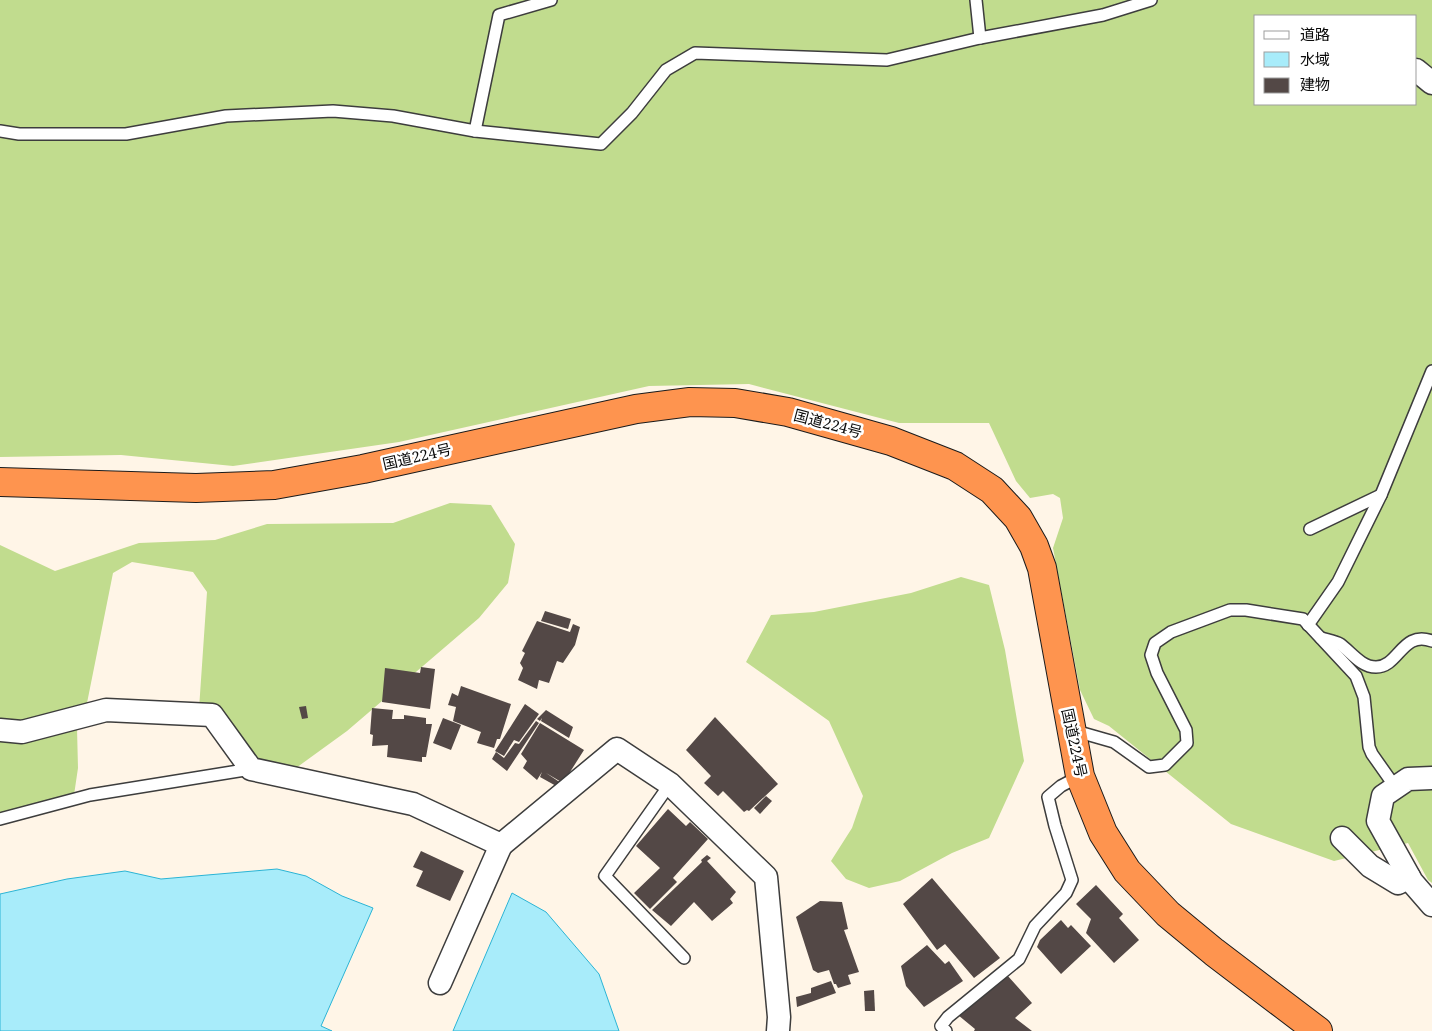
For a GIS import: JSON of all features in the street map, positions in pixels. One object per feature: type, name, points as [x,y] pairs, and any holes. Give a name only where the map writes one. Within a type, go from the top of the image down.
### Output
[{"type":"highway","name":"国道224号","points":[[0,482],[196,488],[274,485],[363,469],[636,409],[690,402],[735,403],[788,412],[891,441],[955,466],[992,490],[999,497],[1018,518],[1034,546],[1042,568],[1080,776],[1103,833],[1127,871],[1168,914],[1214,952],[1318,1031]]},
{"type":"street","points":[[1417,71],[1432,83]]},
{"type":"street","points":[[0,730],[22,732],[106,710],[212,715],[251,769],[413,804],[500,845]]},
{"type":"street","points":[[440,983],[500,845],[617,749],[670,784],[766,877],[779,1017],[778,1031]]},
{"type":"street","points":[[1432,778],[1408,779],[1384,796],[1378,821],[1408,877],[1432,905]]},
{"type":"street","points":[[1342,838],[1370,866],[1391,879],[1398,883],[1408,877]]},
{"type":"lane","points":[[475,131],[499,15],[520,4],[551,0]]},
{"type":"lane","points":[[976,0],[980,38]]},
{"type":"lane","points":[[0,131],[19,134],[126,134],[226,116],[333,111],[393,116],[475,131],[601,144],[632,113],[666,70],[695,53],[887,60],[980,38],[1103,15],[1151,0]]},
{"type":"lane","points":[[1308,625],[1338,582],[1381,495],[1432,371]]},
{"type":"lane","points":[[1310,529],[1381,495]]},
{"type":"lane","points":[[1070,729],[1114,742],[1149,767],[1165,765],[1187,743],[1186,730],[1154,664],[1151,655],[1155,643],[1171,632],[1230,610],[1246,610],[1302,619],[1356,676],[1364,697],[1369,747],[1396,788]]},
{"type":"lane","points":[[1320,637],[1339,643],[1360,662],[1373,667],[1383,666],[1417,638],[1425,638],[1432,641]]},
{"type":"lane","points":[[0,819],[90,795],[251,769]]},
{"type":"lane","points":[[946,1031],[942,1026],[948,1017],[1019,959],[1034,926],[1066,893],[1072,880],[1048,797],[1061,786],[1080,776]]},
{"type":"lane","points":[[670,784],[605,876],[684,958]]},
{"type":"green space","points":[[0,0],[1432,0],[1432,883],[1428,880],[1408,843],[1334,861],[1231,824],[1109,726],[1094,719],[1080,690],[1053,548],[1063,518],[1060,498],[1053,494],[1030,498],[1016,481],[989,423],[899,423],[749,384],[649,386],[399,442],[233,466],[121,455],[0,457]]},
{"type":"green space","points":[[450,503],[491,505],[515,544],[508,583],[479,618],[347,731],[296,768],[257,760],[199,709],[207,592],[193,572],[132,562],[113,573],[86,708],[77,728],[78,768],[74,795],[0,814],[0,545],[55,571],[139,543],[215,540],[267,524],[393,523]]},
{"type":"green space","points":[[961,577],[989,585],[1005,650],[1024,761],[989,838],[952,853],[900,881],[869,888],[846,879],[831,861],[852,828],[863,796],[829,721],[746,662],[771,615],[814,612],[911,593]]},
{"type":"water","points":[[277,869],[306,876],[342,896],[373,908],[321,1026],[332,1031],[0,1031],[0,894],[67,879],[125,871],[161,879]]},
{"type":"water","points":[[512,893],[546,912],[599,974],[619,1031],[453,1031]]},
{"type":"building","points":[[545,611],[571,619],[568,629],[541,621]]},
{"type":"building","points":[[537,621],[570,632],[573,624],[580,627],[575,645],[563,663],[557,661],[549,683],[539,680],[537,689],[518,680],[523,668],[520,663],[525,653],[522,651]]},
{"type":"building","points":[[421,667],[435,669],[430,709],[382,702],[385,668],[420,673]]},
{"type":"building","points":[[461,686],[511,704],[500,739],[497,739],[494,748],[477,743],[481,732],[453,721],[456,707],[448,705],[452,693],[458,696]]},
{"type":"building","points":[[525,704],[539,714],[519,742],[514,740],[504,756],[495,751]]},
{"type":"building","points":[[306,706],[308,718],[302,719],[299,707]]},
{"type":"building","points":[[372,708],[393,710],[392,719],[404,719],[404,715],[426,718],[426,724],[432,724],[426,757],[422,757],[422,762],[387,757],[388,745],[372,746],[373,735],[370,734]]},
{"type":"building","points":[[546,710],[573,727],[569,738],[541,721],[542,718],[540,721],[537,719]]},
{"type":"building","points":[[715,717],[778,784],[749,811],[744,812],[723,791],[718,796],[704,783],[711,776],[686,750]]},
{"type":"building","points":[[443,718],[461,725],[451,750],[433,743]]},
{"type":"building","points":[[536,721],[539,723],[507,771],[492,759],[496,752],[504,758],[515,743],[519,744]]},
{"type":"building","points":[[540,723],[584,750],[563,783],[546,773],[561,783],[558,787],[540,777],[542,772],[537,780],[523,768],[527,761],[521,754]]},
{"type":"building","points":[[766,796],[772,801],[760,814],[754,808]]},
{"type":"building","points":[[668,809],[686,826],[690,822],[708,839],[673,878],[677,882],[650,909],[634,893],[660,868],[636,846]]},
{"type":"building","points":[[421,851],[464,871],[450,901],[416,886],[423,871],[413,867]]},
{"type":"building","points":[[707,855],[711,858],[707,861],[736,892],[730,899],[733,903],[712,921],[694,902],[671,926],[652,910]]},
{"type":"building","points":[[932,878],[1000,958],[974,978],[945,944],[937,950],[903,904]]},
{"type":"building","points":[[1096,885],[1123,914],[1119,918],[1139,940],[1114,963],[1086,933],[1091,919],[1076,904]]},
{"type":"building","points":[[820,901],[842,902],[848,929],[844,930],[859,972],[848,975],[851,984],[838,988],[834,984],[829,970],[818,973],[813,970],[796,917]]},
{"type":"building","points":[[1061,920],[1068,928],[1071,925],[1091,946],[1061,974],[1037,947],[1040,940]]},
{"type":"building","points":[[927,945],[945,964],[949,961],[963,981],[924,1007],[906,986],[901,966]]},
{"type":"building","points":[[1007,975],[1032,1003],[1015,1018],[1032,1031],[974,1031],[975,1029],[958,1015]]},
{"type":"building","points":[[831,981],[836,993],[797,1007],[796,997],[811,993],[811,988]]},
{"type":"building","points":[[874,990],[875,1011],[865,1011],[864,991]]}]
